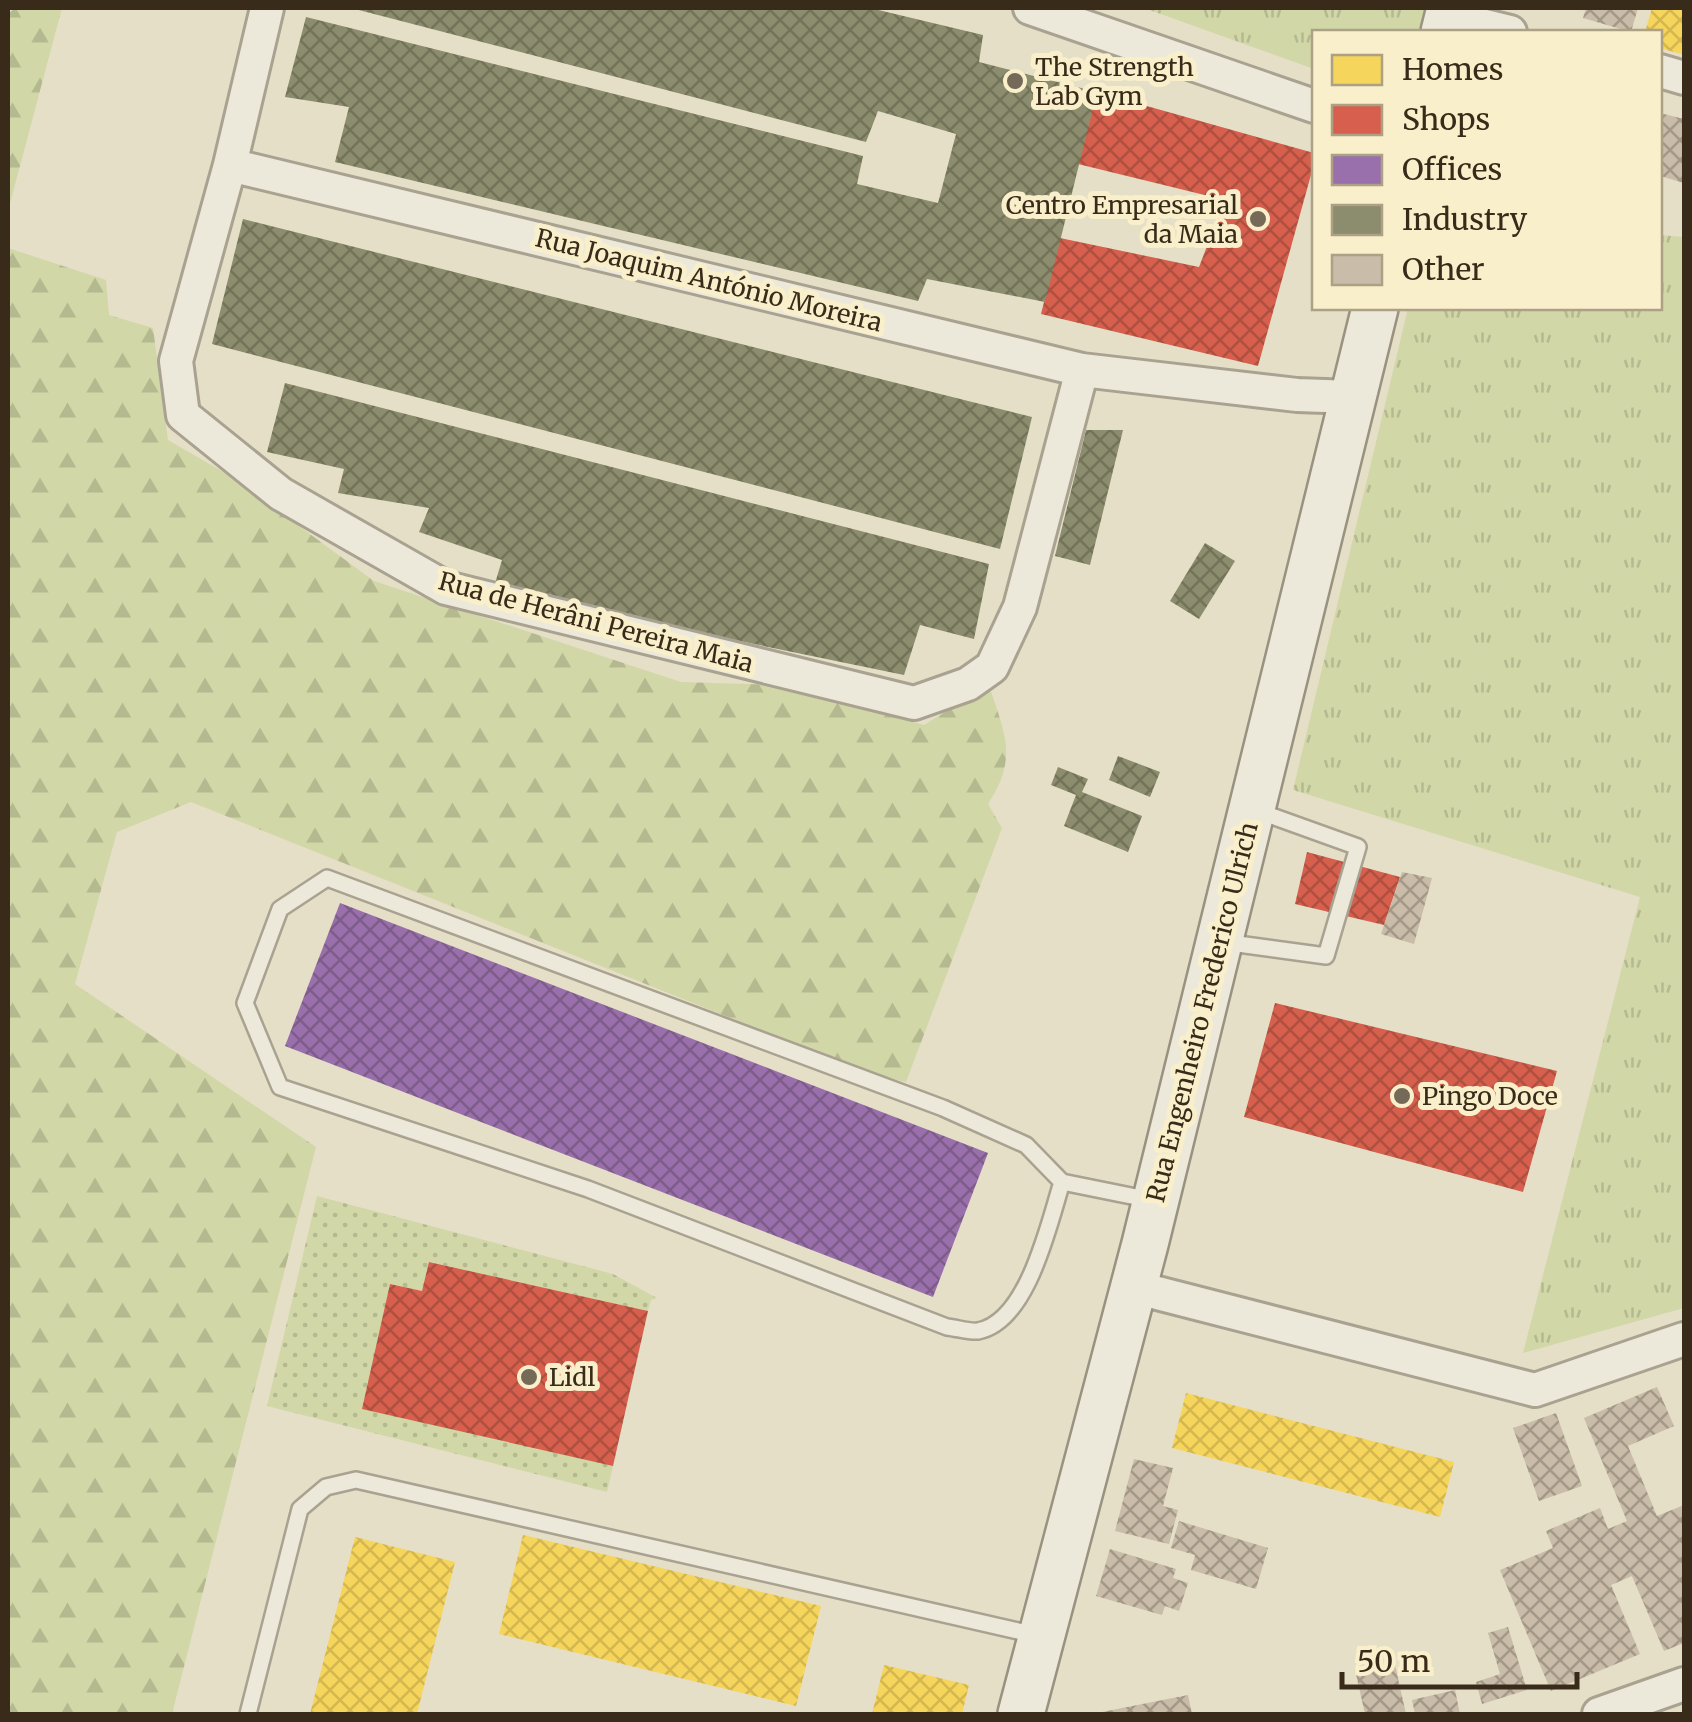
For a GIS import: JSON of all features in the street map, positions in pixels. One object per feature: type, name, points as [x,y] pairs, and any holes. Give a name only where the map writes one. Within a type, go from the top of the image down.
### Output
[{"type":"main road","name":"Rua Engenheiro Frederico Ulrich","points":[[1021,1714],[1134,1287],[1374,310]]},
{"type":"street","points":[[230,165],[267,8]]},
{"type":"street","points":[[1030,8],[1312,105]]},
{"type":"street","points":[[1447,19],[1500,30]]},
{"type":"street","name":"Rua de Herâni Pereira Maia","points":[[230,165],[176,362],[183,414],[281,494],[446,588],[914,703],[968,684],[992,666],[1020,606],[1082,370]]},
{"type":"street","name":"Rua Joaquim António Moreira","points":[[230,165],[1082,370],[1352,397]]},
{"type":"street","points":[[1134,1287],[1535,1390],[1684,1339]]},
{"type":"street","points":[[1599,1714],[1638,1708],[1684,1684]]},
{"type":"lane","points":[[1219,941],[1326,956],[1358,847],[1252,809]]},
{"type":"lane","points":[[1062,1182],[1040,1252],[1014,1308],[997,1323],[977,1331],[947,1327],[588,1190],[280,1087],[245,1003],[280,909],[327,878],[944,1108],[1026,1146],[1062,1182],[1155,1201]]},
{"type":"lane","points":[[248,1714],[300,1509],[326,1487],[356,1480],[1044,1637]]},
{"type":"green space","points":[[15,8],[62,8],[8,211],[8,14]]},
{"type":"green space","points":[[1144,8],[1426,8],[1420,30],[1312,30],[1312,68]]},
{"type":"green space","points":[[1662,235],[1684,237],[1684,1308],[1523,1353],[1640,897],[1293,790],[1408,310],[1662,310]]},
{"type":"green space","points":[[8,248],[106,280],[109,315],[153,328],[168,440],[232,477],[374,581],[681,682],[779,685],[924,725],[989,685],[1006,745],[1003,772],[988,804],[1002,828],[906,1082],[868,1073],[191,802],[117,832],[75,984],[316,1147],[172,1714],[8,1714]]},
{"type":"green space","points":[[317,1196],[613,1274],[657,1298],[651,1300],[648,1311],[430,1262],[422,1291],[390,1284],[613,1466],[607,1492],[267,1406]]},
{"type":"building: Homes","points":[[1652,8],[1684,8],[1684,55],[1662,49],[1662,30],[1646,30]]},
{"type":"building: Homes","points":[[1186,1393],[1454,1462],[1440,1517],[1172,1448]]},
{"type":"building: Homes","points":[[523,1535],[821,1606],[796,1706],[499,1634]]},
{"type":"building: Homes","points":[[355,1537],[455,1562],[417,1714],[310,1714]]},
{"type":"building: Homes","points":[[884,1665],[969,1685],[962,1714],[872,1714]]},
{"type":"building: Shops","name":"Centro Empresarial da Maia","points":[[1097,92],[1312,152],[1312,171],[1258,366],[1041,314],[1060,238],[1199,267],[1225,200],[1078,164]]},
{"type":"building: Shops","points":[[1307,852],[1400,877],[1384,925],[1295,904]]},
{"type":"building: Shops","points":[[1275,1003],[1557,1071],[1523,1192],[1244,1117]]},
{"type":"building: Shops","points":[[429,1262],[648,1311],[613,1466],[362,1409],[390,1284],[422,1291]]},
{"type":"building: Offices","points":[[340,903],[988,1153],[933,1297],[285,1046]]},
{"type":"building: Industry","points":[[351,8],[870,8],[983,35],[979,62],[1097,92],[1045,302],[927,279],[918,301],[335,162],[349,107],[285,97],[306,17],[863,156],[857,184],[938,203],[956,134],[878,111],[866,142]]},
{"type":"building: Industry","points":[[243,219],[1032,417],[1000,549],[212,344]]},
{"type":"building: Industry","points":[[285,383],[989,564],[974,639],[920,625],[904,675],[493,590],[502,560],[419,532],[429,508],[338,493],[344,469],[267,452]]},
{"type":"building: Industry","points":[[1086,430],[1123,430],[1090,565],[1055,556]]},
{"type":"building: Industry","points":[[1205,543],[1235,561],[1199,619],[1170,601]]},
{"type":"building: Industry","points":[[1118,756],[1160,772],[1150,797],[1109,780]]},
{"type":"building: Industry","points":[[1058,767],[1088,779],[1082,792],[1142,816],[1128,852],[1064,826],[1076,795],[1051,785]]},
{"type":"building: Other","points":[[1586,8],[1638,8],[1632,30],[1583,18]]},
{"type":"building: Other","points":[[1662,114],[1684,119],[1684,183],[1662,177]]},
{"type":"building: Other","points":[[1402,872],[1432,878],[1414,944],[1381,934]]},
{"type":"building: Other","points":[[1657,1387],[1674,1426],[1628,1446],[1657,1516],[1684,1505],[1684,1643],[1664,1651],[1632,1576],[1611,1585],[1640,1654],[1551,1691],[1500,1570],[1553,1548],[1546,1531],[1600,1508],[1608,1529],[1627,1521],[1584,1418]]},
{"type":"building: Other","points":[[1556,1413],[1582,1486],[1539,1501],[1513,1428]]},
{"type":"building: Other","points":[[1134,1459],[1173,1468],[1163,1506],[1178,1510],[1169,1544],[1115,1531]]},
{"type":"building: Other","points":[[1179,1521],[1268,1548],[1256,1589],[1191,1570],[1195,1555],[1171,1548]]},
{"type":"building: Other","points":[[1110,1549],[1176,1569],[1173,1578],[1188,1583],[1179,1611],[1165,1606],[1162,1615],[1096,1596]]},
{"type":"building: Other","points":[[1508,1627],[1527,1690],[1482,1704],[1476,1682],[1500,1674],[1488,1633]]},
{"type":"building: Other","points":[[1395,1665],[1406,1714],[1365,1714],[1356,1674]]},
{"type":"building: Other","points":[[1455,1690],[1460,1714],[1415,1714],[1412,1700]]},
{"type":"building: Other","points":[[1188,1695],[1192,1714],[1097,1714],[1097,1713]]},
{"type":"place","name":"The Strength Lab Gym","points":[[1015,81]]},
{"type":"place","name":"Centro Empresarial da Maia","points":[[1258,219]]},
{"type":"place","name":"Pingo Doce","points":[[1402,1096]]},
{"type":"place","name":"Lidl","points":[[529,1377]]}]
